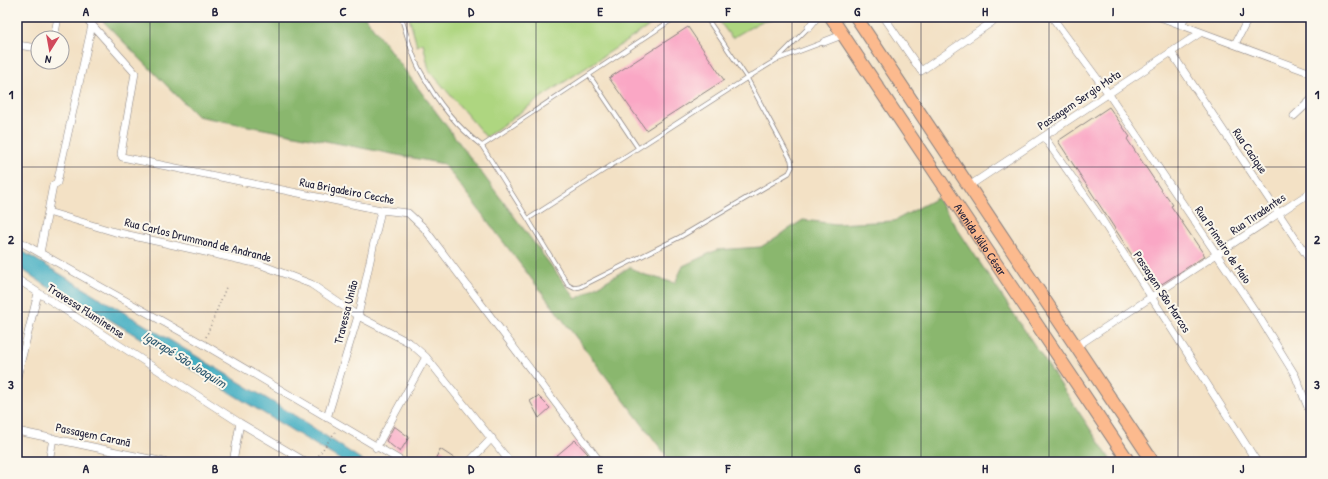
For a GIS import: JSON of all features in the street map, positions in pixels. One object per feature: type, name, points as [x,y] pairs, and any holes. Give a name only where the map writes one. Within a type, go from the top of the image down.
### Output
[{"type":"main road","name":"Avenida Júlio César","points":[[856,17],[862,22],[969,186],[1153,462]]},
{"type":"main road","name":"Avenida Júlio César","points":[[831,18],[1129,462]]},
{"type":"street","points":[[56,30],[58,17]]},
{"type":"street","points":[[40,253],[53,185],[57,183],[92,25],[85,17]]},
{"type":"street","points":[[809,27],[817,17]]},
{"type":"street","points":[[884,17],[921,71],[992,22]]},
{"type":"street","name":"Rua Primeiro de Maio","points":[[1052,17],[1108,93],[1261,320],[1295,376],[1311,415]]},
{"type":"street","points":[[1160,17],[1311,73]]},
{"type":"street","points":[[1181,25],[1185,17]]},
{"type":"street","points":[[1235,44],[1249,17]]},
{"type":"street","name":"Rua Brigadeiro Cecche","points":[[92,25],[136,73],[121,154],[122,157],[381,210],[408,213],[424,228],[600,462]]},
{"type":"street","name":"Passagem Sergio Mota","points":[[969,186],[1200,33]]},
{"type":"street","points":[[824,42],[842,35]]},
{"type":"street","points":[[17,45],[30,47]]},
{"type":"street","name":"Rua Cacique","points":[[1171,52],[1311,262]]},
{"type":"street","points":[[1294,116],[1311,100]]},
{"type":"street","name":"Passagem São Marcos","points":[[1044,137],[1151,296],[1257,462]]},
{"type":"street","name":"Rua Tiradentes","points":[[1077,346],[1311,192]]},
{"type":"street","name":"Travessa União","points":[[327,418],[358,316],[381,210]]},
{"type":"street","name":"Rua Carlos Drummond de Andrande","points":[[48,212],[115,232],[259,264],[311,284],[358,316],[410,343],[426,357],[510,462]]},
{"type":"street","points":[[17,240],[203,344],[327,418],[340,424],[376,448],[403,462]]},
{"type":"street","name":"Travessa Fluminense","points":[[17,279],[240,423],[306,462]]},
{"type":"street","points":[[17,377],[38,293]]},
{"type":"street","points":[[376,448],[426,357]]},
{"type":"street","points":[[233,462],[240,423]]},
{"type":"street","name":"Passagem Caranã","points":[[17,430],[164,462]]},
{"type":"street","points":[[49,462],[54,438]]},
{"type":"street","points":[[469,462],[492,438]]},
{"type":"lane","points":[[401,17],[420,72],[450,115],[472,138],[482,146],[528,218],[568,285],[574,288],[580,287],[680,237],[789,173],[792,167],[791,160],[747,78],[706,17]]},
{"type":"lane","points":[[482,146],[676,17]]},
{"type":"lane","points":[[776,60],[809,27]]},
{"type":"lane","points":[[528,218],[776,60],[824,42]]},
{"type":"lane","points":[[589,75],[638,148]]},
{"type":"path","points":[[203,344],[227,285]]},
{"type":"path","points":[[314,462],[340,424]]},
{"type":"green space","points":[[99,17],[365,17],[576,299],[630,267],[642,274],[675,283],[683,266],[717,250],[761,247],[803,220],[836,224],[894,221],[937,198],[1112,462],[671,462],[444,164],[197,116]]},
{"type":"green space","points":[[409,17],[663,17],[546,94],[486,137],[429,70],[423,43],[417,46]]},
{"type":"green space","points":[[716,17],[788,17],[760,22],[732,38]]},
{"type":"water","name":"Igarapé São Joaquim","points":[[17,248],[294,415],[365,462],[344,462],[89,307],[48,287],[17,266]]},
{"type":"building","points":[[688,27],[724,80],[646,130],[609,78]]},
{"type":"building","points":[[1109,107],[1130,137],[1127,139],[1165,196],[1166,195],[1173,205],[1171,206],[1205,256],[1154,289],[1058,141]]},
{"type":"building","points":[[538,396],[550,408],[539,418],[530,401]]},
{"type":"building","points":[[394,426],[409,437],[400,452],[386,441]]},
{"type":"building","points":[[575,440],[588,454],[578,462],[549,462]]},
{"type":"building","points":[[440,449],[460,462],[434,462]]}]
